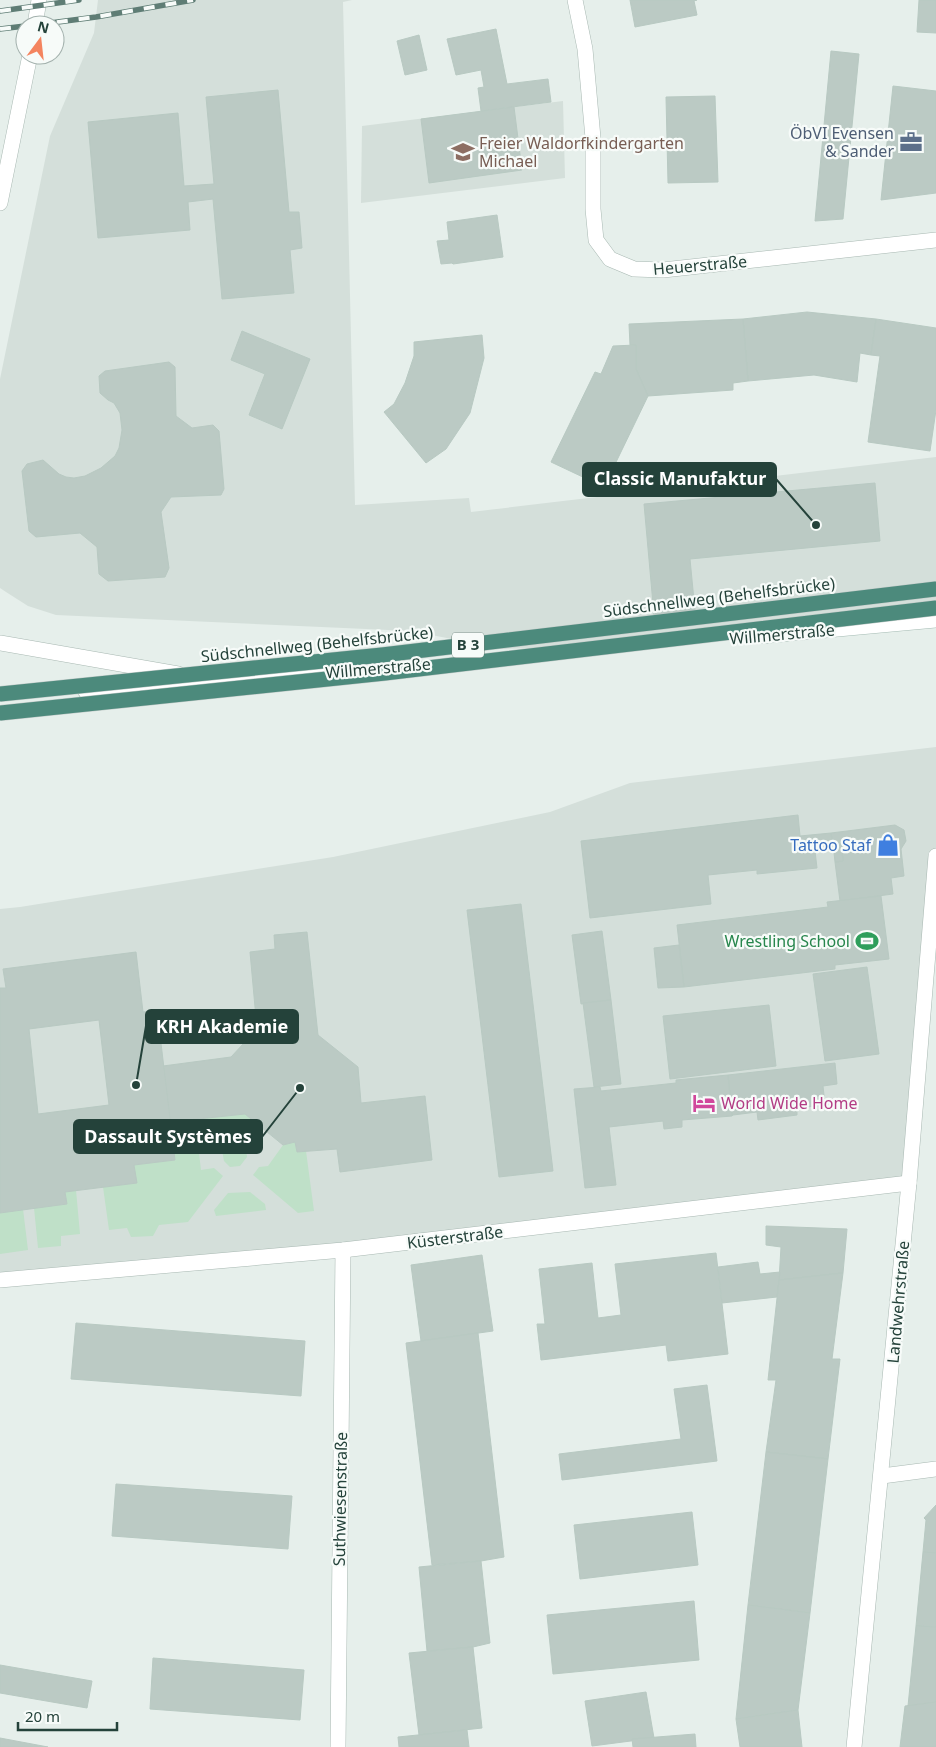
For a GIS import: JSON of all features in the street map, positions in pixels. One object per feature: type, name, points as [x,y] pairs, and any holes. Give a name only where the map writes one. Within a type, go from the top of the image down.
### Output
[{"type":"highway","name":"Südschnellweg (Behelfsbrücke)","points":[[0,694],[382,655],[936,589]]},
{"type":"highway","name":"B 3","points":[[0,713],[385,673],[936,608]]},
{"type":"street","points":[[36,15],[38,0]]},
{"type":"street","name":"Heuerstraße","points":[[575,0],[586,59],[592,138],[593,209],[596,240],[610,259],[634,269],[664,270],[936,240]]},
{"type":"street","points":[[0,203],[28,65]]},
{"type":"street","name":"Willmerstraße","points":[[0,700],[936,620]]},
{"type":"street","points":[[0,643],[221,681]]},
{"type":"street","name":"Landwehrstraße","points":[[854,1747],[882,1476],[909,1183],[936,856]]},
{"type":"street","name":"Küsterstraße","points":[[0,1280],[343,1250],[909,1183]]},
{"type":"street","name":"Suthwiesenstraße","points":[[338,1747],[343,1250]]},
{"type":"street","points":[[882,1476],[936,1469]]},
{"type":"shaded area","points":[[98,0],[352,0],[343,2],[355,505],[469,498],[471,512],[936,457],[936,620],[649,645],[503,649],[411,631],[56,615],[28,606],[0,588],[0,379],[50,136],[94,33]]},
{"type":"shaded area","name":"Freier Waldorfkindergarten Michael","points":[[563,101],[565,178],[361,203],[362,126]]},
{"type":"shaded area","points":[[936,747],[936,856],[909,1183],[0,1280],[0,909],[333,857],[550,812],[630,783]]},
{"type":"green space","points":[[245,1114],[262,1128],[246,1149],[247,1157],[240,1166],[230,1167],[224,1161],[222,1150],[199,1153],[201,1170],[214,1168],[223,1176],[188,1222],[159,1225],[153,1236],[131,1237],[127,1228],[109,1230],[103,1187],[136,1183],[134,1165],[175,1160],[170,1122]]},
{"type":"green space","points":[[295,1142],[297,1152],[306,1151],[314,1211],[298,1213],[253,1175],[259,1167],[268,1166],[283,1145]]},
{"type":"green space","points":[[76,1190],[80,1234],[61,1236],[61,1246],[38,1248],[34,1208],[67,1204],[65,1192]]},
{"type":"green space","points":[[250,1192],[265,1204],[266,1210],[216,1216],[214,1210],[228,1193]]},
{"type":"green space","points":[[23,1209],[28,1250],[0,1254],[0,1213]]},
{"type":"building","points":[[630,0],[697,0],[694,1],[697,15],[635,27]]},
{"type":"building","points":[[919,0],[936,0],[936,33],[917,32]]},
{"type":"building","points":[[496,29],[507,84],[548,79],[551,102],[481,111],[478,88],[484,87],[481,70],[456,75],[447,39]]},
{"type":"building","points":[[419,35],[427,70],[405,75],[397,41]]},
{"type":"building","points":[[831,51],[859,54],[843,219],[815,221]]},
{"type":"building","name":"ÖbVI Evensen & Sander","points":[[893,86],[936,91],[936,193],[881,200]]},
{"type":"building","points":[[278,90],[289,212],[299,212],[302,248],[290,250],[294,293],[222,299],[213,199],[188,202],[190,230],[98,238],[88,122],[178,113],[184,186],[214,184],[206,97]]},
{"type":"building","points":[[715,96],[718,182],[668,183],[666,97]]},
{"type":"building","points":[[514,107],[522,170],[429,183],[421,119]]},
{"type":"building","points":[[497,215],[503,257],[441,264],[437,241],[449,240],[447,222]]},
{"type":"building","points":[[807,312],[876,319],[871,355],[860,353],[857,382],[814,375],[748,381],[743,319]]},
{"type":"building","points":[[743,319],[748,381],[733,383],[733,390],[648,396],[636,369],[636,345],[630,345],[629,324]]},
{"type":"building","points":[[876,319],[936,328],[936,410],[930,451],[868,442],[880,356],[871,355]]},
{"type":"building","points":[[242,331],[310,359],[282,429],[249,415],[265,374],[231,360]]},
{"type":"building","points":[[482,335],[484,358],[470,413],[446,449],[426,463],[384,412],[394,404],[405,383],[414,356],[414,342]]},
{"type":"building","points":[[636,345],[636,369],[648,396],[604,487],[551,462],[595,372],[601,374],[613,346]]},
{"type":"building","points":[[169,362],[175,367],[176,416],[192,428],[213,425],[219,431],[224,489],[221,495],[171,497],[161,512],[169,568],[165,577],[108,581],[99,574],[97,547],[80,533],[36,537],[29,531],[22,471],[27,464],[43,460],[59,474],[66,477],[85,476],[101,468],[115,456],[119,448],[122,430],[120,413],[114,403],[100,393],[99,376],[105,371]]},
{"type":"building","points":[[875,483],[880,541],[690,559],[695,611],[654,615],[644,504]]},
{"type":"building","points":[[798,815],[800,836],[831,833],[833,849],[815,851],[817,868],[757,874],[757,870],[708,875],[711,904],[590,918],[581,841]]},
{"type":"building","points":[[895,825],[904,830],[906,841],[901,849],[904,876],[891,878],[893,894],[840,901],[835,862],[843,861],[841,842],[833,843],[831,833]]},
{"type":"building","points":[[841,842],[843,861],[835,862],[833,843]]},
{"type":"building","points":[[881,896],[889,959],[835,965],[835,969],[684,987],[677,925],[828,907],[827,902]]},
{"type":"building","points":[[521,904],[553,1171],[499,1177],[467,910]]},
{"type":"building","points":[[602,931],[611,1000],[581,1004],[572,935]]},
{"type":"building","points":[[307,932],[318,1035],[358,1067],[361,1103],[425,1096],[432,1160],[340,1172],[337,1149],[297,1152],[295,1142],[283,1145],[245,1114],[170,1122],[163,1066],[231,1057],[257,1029],[250,952],[275,949],[274,935]]},
{"type":"building","points":[[679,945],[684,987],[658,988],[654,948]]},
{"type":"building","points":[[136,952],[143,1012],[157,1010],[175,1160],[134,1165],[137,1183],[65,1192],[67,1204],[0,1213],[0,988],[6,988],[3,969]],"holes":[[[99,1020],[109,1105],[38,1114],[29,1029]]]},
{"type":"building","points":[[867,967],[879,1054],[825,1061],[813,974]]},
{"type":"building","points":[[611,1000],[621,1084],[594,1087],[583,1003]]},
{"type":"building","points":[[769,1005],[776,1066],[670,1079],[663,1016]]},
{"type":"building","points":[[835,1063],[837,1084],[823,1086],[825,1105],[797,1108],[797,1115],[758,1120],[757,1112],[732,1116],[728,1075]]},
{"type":"building","points":[[728,1075],[732,1116],[682,1120],[682,1127],[664,1129],[663,1121],[609,1127],[616,1185],[585,1188],[574,1089],[600,1087],[601,1091],[676,1083],[676,1080]]},
{"type":"building","points":[[766,1226],[847,1229],[843,1273],[779,1280],[781,1247],[766,1245]]},
{"type":"building","points":[[716,1253],[728,1354],[668,1361],[666,1345],[541,1360],[537,1324],[545,1324],[539,1269],[592,1263],[598,1318],[621,1315],[615,1264]]},
{"type":"building","points":[[482,1255],[493,1331],[421,1341],[411,1265]]},
{"type":"building","points":[[758,1262],[760,1274],[780,1272],[777,1297],[722,1303],[718,1267]]},
{"type":"building","points":[[843,1273],[832,1359],[840,1359],[828,1459],[766,1452],[776,1380],[768,1380],[779,1280]]},
{"type":"building","points":[[76,1323],[305,1341],[301,1396],[71,1379]]},
{"type":"building","points":[[478,1333],[504,1557],[432,1565],[406,1343]]},
{"type":"building","points":[[707,1385],[717,1461],[562,1480],[559,1454],[681,1439],[674,1389]]},
{"type":"building","points":[[766,1452],[828,1459],[810,1613],[748,1605]]},
{"type":"building","points":[[116,1484],[292,1496],[288,1549],[112,1536]]},
{"type":"building","points":[[936,1505],[936,1553],[923,1552],[926,1520],[924,1518]]},
{"type":"building","points":[[692,1512],[698,1565],[580,1579],[574,1525]]},
{"type":"building","points":[[923,1552],[936,1553],[936,1627],[916,1626]]},
{"type":"building","points":[[481,1561],[490,1643],[473,1647],[427,1651],[419,1567]]},
{"type":"building","points":[[694,1601],[699,1660],[553,1674],[547,1615]]},
{"type":"building","points":[[748,1605],[810,1613],[798,1710],[736,1719]]},
{"type":"building","points":[[916,1626],[936,1627],[936,1702],[908,1706]]},
{"type":"building","points":[[473,1647],[482,1728],[419,1735],[409,1653]]},
{"type":"building","points":[[153,1658],[304,1670],[300,1720],[150,1709]]},
{"type":"building","points":[[0,1665],[92,1681],[87,1708],[0,1693]]},
{"type":"building","points":[[646,1692],[654,1738],[592,1746],[585,1701]]},
{"type":"building","points":[[936,1702],[936,1747],[900,1747],[905,1706]]},
{"type":"building","points":[[798,1710],[802,1747],[740,1747],[736,1719]]},
{"type":"building","points":[[467,1730],[469,1747],[399,1747],[398,1737]]},
{"type":"building","points":[[695,1734],[696,1747],[633,1747],[632,1739]]},
{"type":"building","points":[[0,1738],[48,1747],[0,1747]]},
{"type":"railway","points":[[0,11],[79,0]]},
{"type":"railway","points":[[65,21],[193,0]]},
{"type":"railway","points":[[0,29],[15,27]]},
{"type":"place","name":"ÖbVI Evensen & Sander","points":[[911,142]]},
{"type":"place","name":"Freier Waldorfkindergarten Michael","points":[[463,152]]},
{"type":"place","name":"Classic Manufaktur","points":[[816,525]]},
{"type":"place","name":"Tattoo Staf","points":[[888,845]]},
{"type":"place","name":"Wrestling School","points":[[867,941]]},
{"type":"place","name":"KRH Akademie","points":[[136,1085]]},
{"type":"place","name":"Dassault Systèmes","points":[[300,1088]]},
{"type":"place","name":"World Wide Home","points":[[704,1103]]}]
